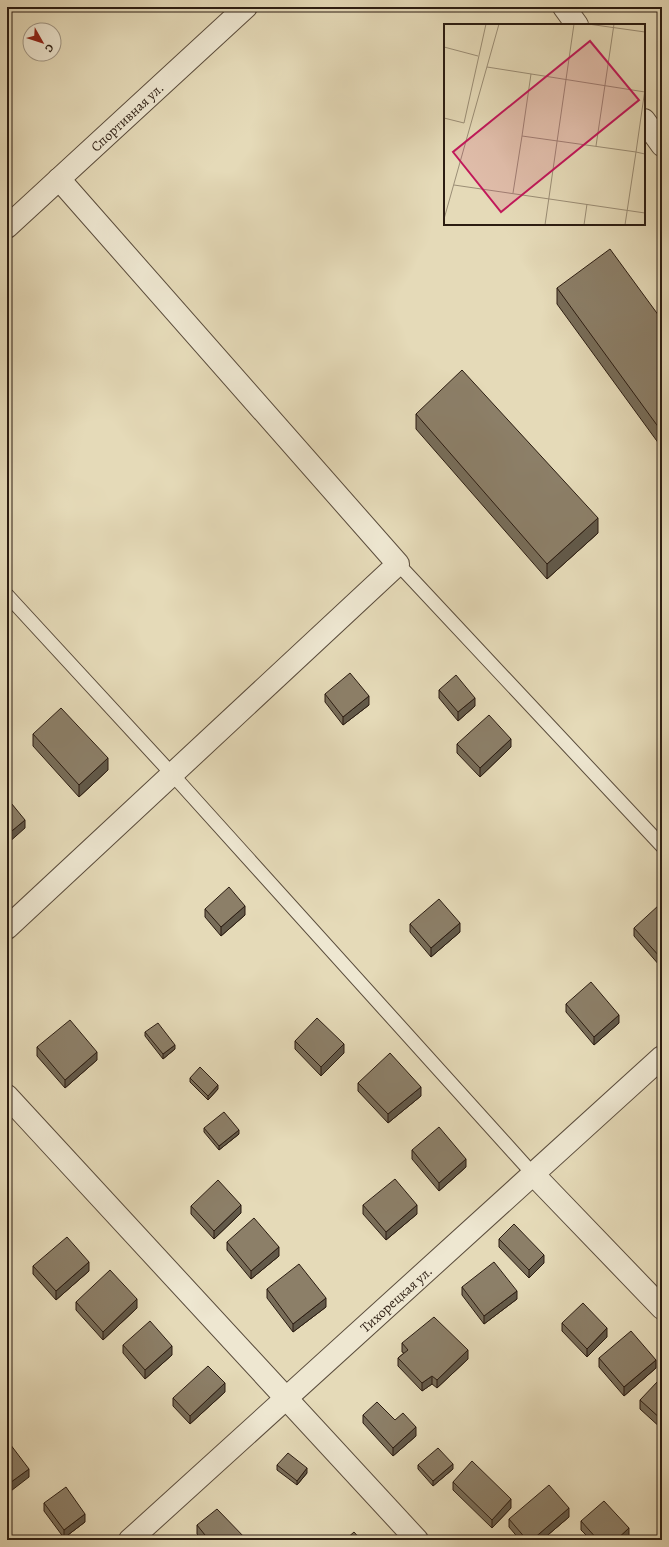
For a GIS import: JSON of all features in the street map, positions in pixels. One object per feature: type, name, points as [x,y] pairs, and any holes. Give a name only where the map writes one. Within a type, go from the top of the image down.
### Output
[{"type":"street","name":"Спортивная ул.","points":[[7,227],[246,7]]},
{"type":"street","points":[[564,7],[575,24]]},
{"type":"street","points":[[645,121],[662,145]]},
{"type":"street","points":[[7,928],[398,564],[59,179]]},
{"type":"street","name":"Тихорецкая ул.","points":[[130,1540],[662,1057]]},
{"type":"street","points":[[7,1096],[418,1540]]},
{"type":"street","points":[[533,1174],[662,1308]]},
{"type":"lane","points":[[398,564],[662,846]]},
{"type":"lane","points":[[7,595],[172,774],[533,1174]]},
{"type":"building","points":[[610,249],[662,320],[662,432],[557,288]]},
{"type":"building","points":[[462,370],[598,518],[547,564],[416,414]]},
{"type":"building","points":[[350,673],[369,696],[343,717],[325,694]]},
{"type":"building","points":[[456,675],[475,698],[458,712],[439,690]]},
{"type":"building","points":[[61,708],[108,758],[79,785],[33,734]]},
{"type":"building","points":[[489,715],[511,739],[480,768],[457,744]]},
{"type":"building","points":[[7,798],[25,820],[7,835]]},
{"type":"building","points":[[229,887],[245,906],[221,927],[205,909]]},
{"type":"building","points":[[439,899],[460,923],[431,948],[410,924]]},
{"type":"building","points":[[659,905],[662,908],[662,956],[660,957],[634,928]]},
{"type":"building","points":[[591,982],[619,1015],[594,1037],[566,1004]]},
{"type":"building","points":[[317,1018],[344,1044],[321,1067],[295,1041]]},
{"type":"building","points":[[70,1020],[97,1052],[65,1080],[37,1047]]},
{"type":"building","points":[[158,1023],[175,1045],[163,1054],[145,1032]]},
{"type":"building","points":[[390,1053],[421,1087],[388,1114],[358,1083]]},
{"type":"building","points":[[200,1067],[218,1085],[208,1096],[190,1078]]},
{"type":"building","points":[[224,1112],[239,1130],[219,1146],[204,1128]]},
{"type":"building","points":[[439,1127],[466,1159],[439,1183],[412,1150]]},
{"type":"building","points":[[395,1179],[417,1205],[386,1232],[363,1205]]},
{"type":"building","points":[[218,1180],[241,1205],[214,1231],[191,1206]]},
{"type":"building","points":[[254,1218],[279,1247],[251,1271],[227,1242]]},
{"type":"building","points":[[514,1224],[544,1255],[529,1270],[499,1239]]},
{"type":"building","points":[[67,1237],[89,1262],[56,1291],[33,1266]]},
{"type":"building","points":[[494,1262],[517,1291],[484,1316],[462,1287]]},
{"type":"building","points":[[299,1264],[326,1298],[293,1324],[267,1289]]},
{"type":"building","points":[[110,1270],[137,1299],[103,1332],[76,1302]]},
{"type":"building","points":[[583,1303],[607,1328],[587,1349],[562,1323]]},
{"type":"building","points":[[434,1317],[468,1350],[437,1380],[432,1376],[422,1383],[398,1358],[408,1350],[402,1343]]},
{"type":"building","points":[[150,1321],[172,1346],[145,1370],[123,1345]]},
{"type":"building","points":[[631,1331],[656,1360],[624,1387],[599,1358]]},
{"type":"building","points":[[208,1366],[225,1383],[190,1416],[173,1398]]},
{"type":"building","points":[[658,1381],[662,1385],[662,1420],[640,1400]]},
{"type":"building","points":[[377,1402],[395,1420],[403,1413],[416,1427],[393,1448],[363,1415]]},
{"type":"building","points":[[7,1440],[29,1469],[7,1485]]},
{"type":"building","points":[[438,1448],[453,1464],[433,1481],[418,1465]]},
{"type":"building","points":[[288,1453],[307,1468],[297,1481],[277,1465]]},
{"type":"building","points":[[472,1461],[511,1499],[492,1520],[453,1482]]},
{"type":"building","points":[[549,1485],[569,1508],[532,1540],[527,1540],[509,1519]]},
{"type":"building","points":[[66,1487],[85,1514],[64,1530],[44,1503]]},
{"type":"building","points":[[604,1501],[629,1528],[616,1540],[598,1540],[581,1521]]},
{"type":"building","points":[[217,1509],[247,1540],[209,1540],[197,1525]]},
{"type":"building","points":[[354,1532],[361,1540],[345,1540]]}]
